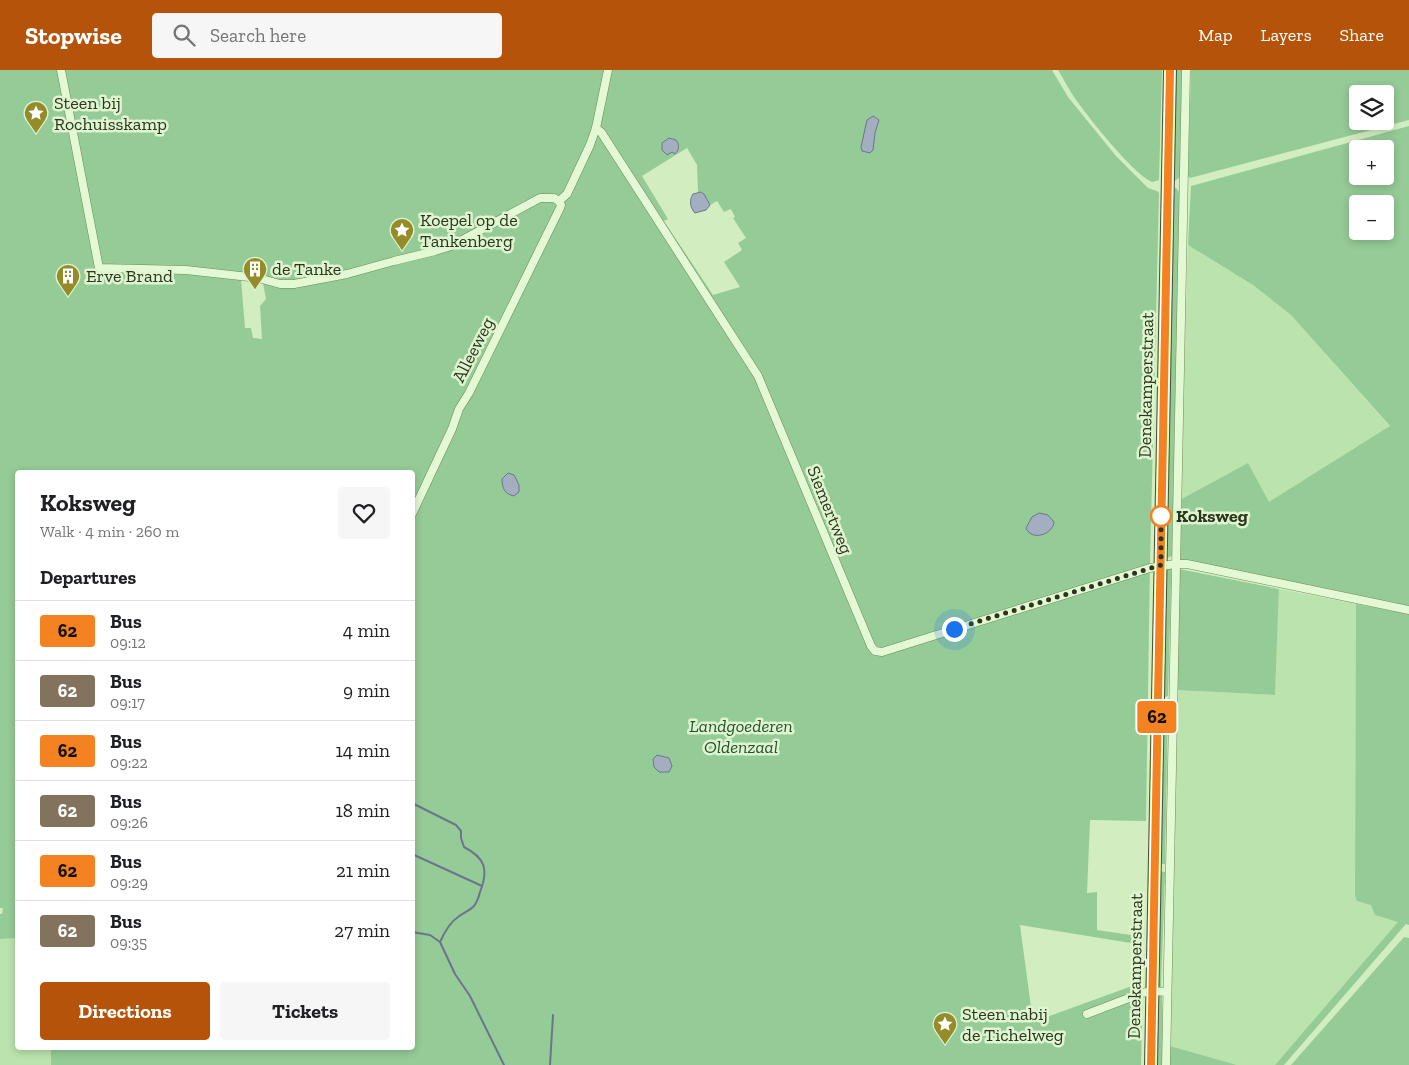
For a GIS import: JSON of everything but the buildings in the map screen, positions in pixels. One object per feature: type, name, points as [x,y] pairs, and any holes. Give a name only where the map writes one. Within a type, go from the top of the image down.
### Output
[{"type":"main road","name":"Denekamperstraat","points":[[1151,1065],[1170,70]]},
{"type":"street","points":[[62,70],[100,268],[186,270],[258,278],[280,284],[294,284],[347,274],[394,260],[436,251],[450,246],[540,198],[554,198],[559,201],[565,197],[572,185],[596,128],[608,70]]},
{"type":"street","name":"Denekamperstraat","points":[[1166,1065],[1186,70]]},
{"type":"street","name":"Siemertweg","points":[[596,128],[606,140],[758,376],[872,650],[882,652],[1161,565]]},
{"type":"street","name":"Alleeweg","points":[[415,508],[452,430],[459,409],[469,393],[560,208],[561,204],[559,201]]},
{"type":"street","points":[[1161,565],[1187,564],[1409,610]]},
{"type":"street","points":[[1157,700],[1172,701]]},
{"type":"street","points":[[1154,867],[1169,870]]},
{"type":"street","points":[[1087,1014],[1142,993],[1152,991],[1167,992]]},
{"type":"green space","name":"Landgoederen Oldenzaal","points":[[0,70],[1052,70],[1068,97],[1116,156],[1148,188],[1159,193],[1146,821],[1090,820],[1087,893],[1097,892],[1097,930],[1144,937],[1143,945],[1020,925],[1033,1022],[1143,982],[1141,1065],[51,1065],[51,1050],[415,1050],[415,470],[15,470],[15,938],[0,939],[0,914],[2,914],[3,908],[0,908]],"holes":[[[687,148],[697,165],[698,192],[702,192],[710,205],[717,201],[724,212],[731,209],[735,217],[733,218],[746,238],[738,243],[742,250],[724,262],[740,287],[713,295],[664,221],[668,219],[642,176]],[[241,279],[263,283],[266,299],[260,306],[262,339],[253,338],[251,328],[245,328]]]},
{"type":"green space","points":[[1058,70],[1162,70],[1159,180],[1153,182],[1145,178],[1123,157],[1072,94]]},
{"type":"green space","points":[[1172,70],[1182,70],[1180,177],[1175,181],[1172,181]]},
{"type":"green space","points":[[1191,70],[1409,70],[1409,120],[1394,124],[1394,85],[1349,85],[1349,130],[1371,130],[1190,178],[1188,176]]},
{"type":"green space","points":[[1409,126],[1409,606],[1181,561],[1179,559],[1180,500],[1248,463],[1269,502],[1390,426],[1291,315],[1253,285],[1188,245],[1191,186],[1349,143],[1349,185],[1394,185],[1394,140],[1358,140]]},
{"type":"green space","points":[[1173,188],[1176,188],[1180,193],[1181,213],[1172,556],[1167,558],[1164,557]]},
{"type":"green space","points":[[1188,245],[1253,285],[1291,315],[1390,427],[1269,502],[1180,500]]},
{"type":"green space","points":[[1168,567],[1171,569],[1171,583],[1168,696],[1162,698],[1162,573]]},
{"type":"green space","points":[[1179,569],[1279,589],[1275,695],[1176,690]]},
{"type":"green space","points":[[1279,589],[1356,604],[1355,896],[1356,899],[1371,905],[1375,915],[1399,922],[1275,1065],[1237,1065],[1170,1046],[1176,690],[1275,695]]},
{"type":"green space","points":[[1356,604],[1409,614],[1409,925],[1406,924],[1284,1065],[1275,1065],[1398,922],[1375,915],[1371,905],[1357,901],[1355,896]]},
{"type":"green space","points":[[1162,704],[1168,707],[1165,864],[1158,864]]},
{"type":"green space","points":[[1159,871],[1165,872],[1161,987],[1158,987]]},
{"type":"green space","points":[[1404,937],[1409,938],[1409,1065],[1291,1065]]},
{"type":"green space","points":[[15,938],[15,1050],[51,1050],[51,1065],[0,1065],[0,939]]},
{"type":"green space","points":[[1156,995],[1162,995],[1163,1065],[1154,1065]]},
{"type":"green space","points":[[1170,1046],[1237,1065],[1169,1065]]},
{"type":"water","points":[[873,116],[879,120],[873,150],[870,153],[862,151],[861,147],[867,120]]},
{"type":"water","points":[[669,138],[676,140],[679,147],[675,154],[672,152],[667,155],[662,150],[662,143]]},
{"type":"water","points":[[701,192],[710,205],[706,210],[695,213],[691,206],[691,199],[693,194]]},
{"type":"water","points":[[508,473],[514,475],[519,485],[519,492],[514,496],[508,494],[503,486],[502,479]]},
{"type":"water","points":[[1039,513],[1048,515],[1054,522],[1053,526],[1042,535],[1033,535],[1026,528],[1032,517]]},
{"type":"water","points":[[657,755],[669,758],[672,766],[669,772],[659,772],[654,767],[653,759]]},
{"type":"waterway","points":[[415,804],[456,825],[461,831],[464,847],[477,855],[483,865],[483,884],[476,903],[452,922],[440,942],[455,974],[470,996],[504,1065]]},
{"type":"waterway","points":[[415,855],[482,886]]},
{"type":"waterway","points":[[415,932],[430,935],[440,942]]},
{"type":"waterway","points":[[550,1065],[553,1015]]},
{"type":"bus line","name":"62","points":[[1151,1065],[1170,70]]},
{"type":"place","name":"Steen bij Rochuisskamp","points":[[36,134]]},
{"type":"place","name":"Koepel op de Tankenberg","points":[[402,251]]},
{"type":"place","name":"de Tanke","points":[[255,290]]},
{"type":"place","name":"Erve Brand","points":[[68,297]]},
{"type":"place","name":"Koksweg","points":[[1161,516]]},
{"type":"place","name":"Steen nabij de Tichelweg","points":[[945,1045]]},
{"type":"route","points":[[954,629],[1161,565],[1161,516]]}]
